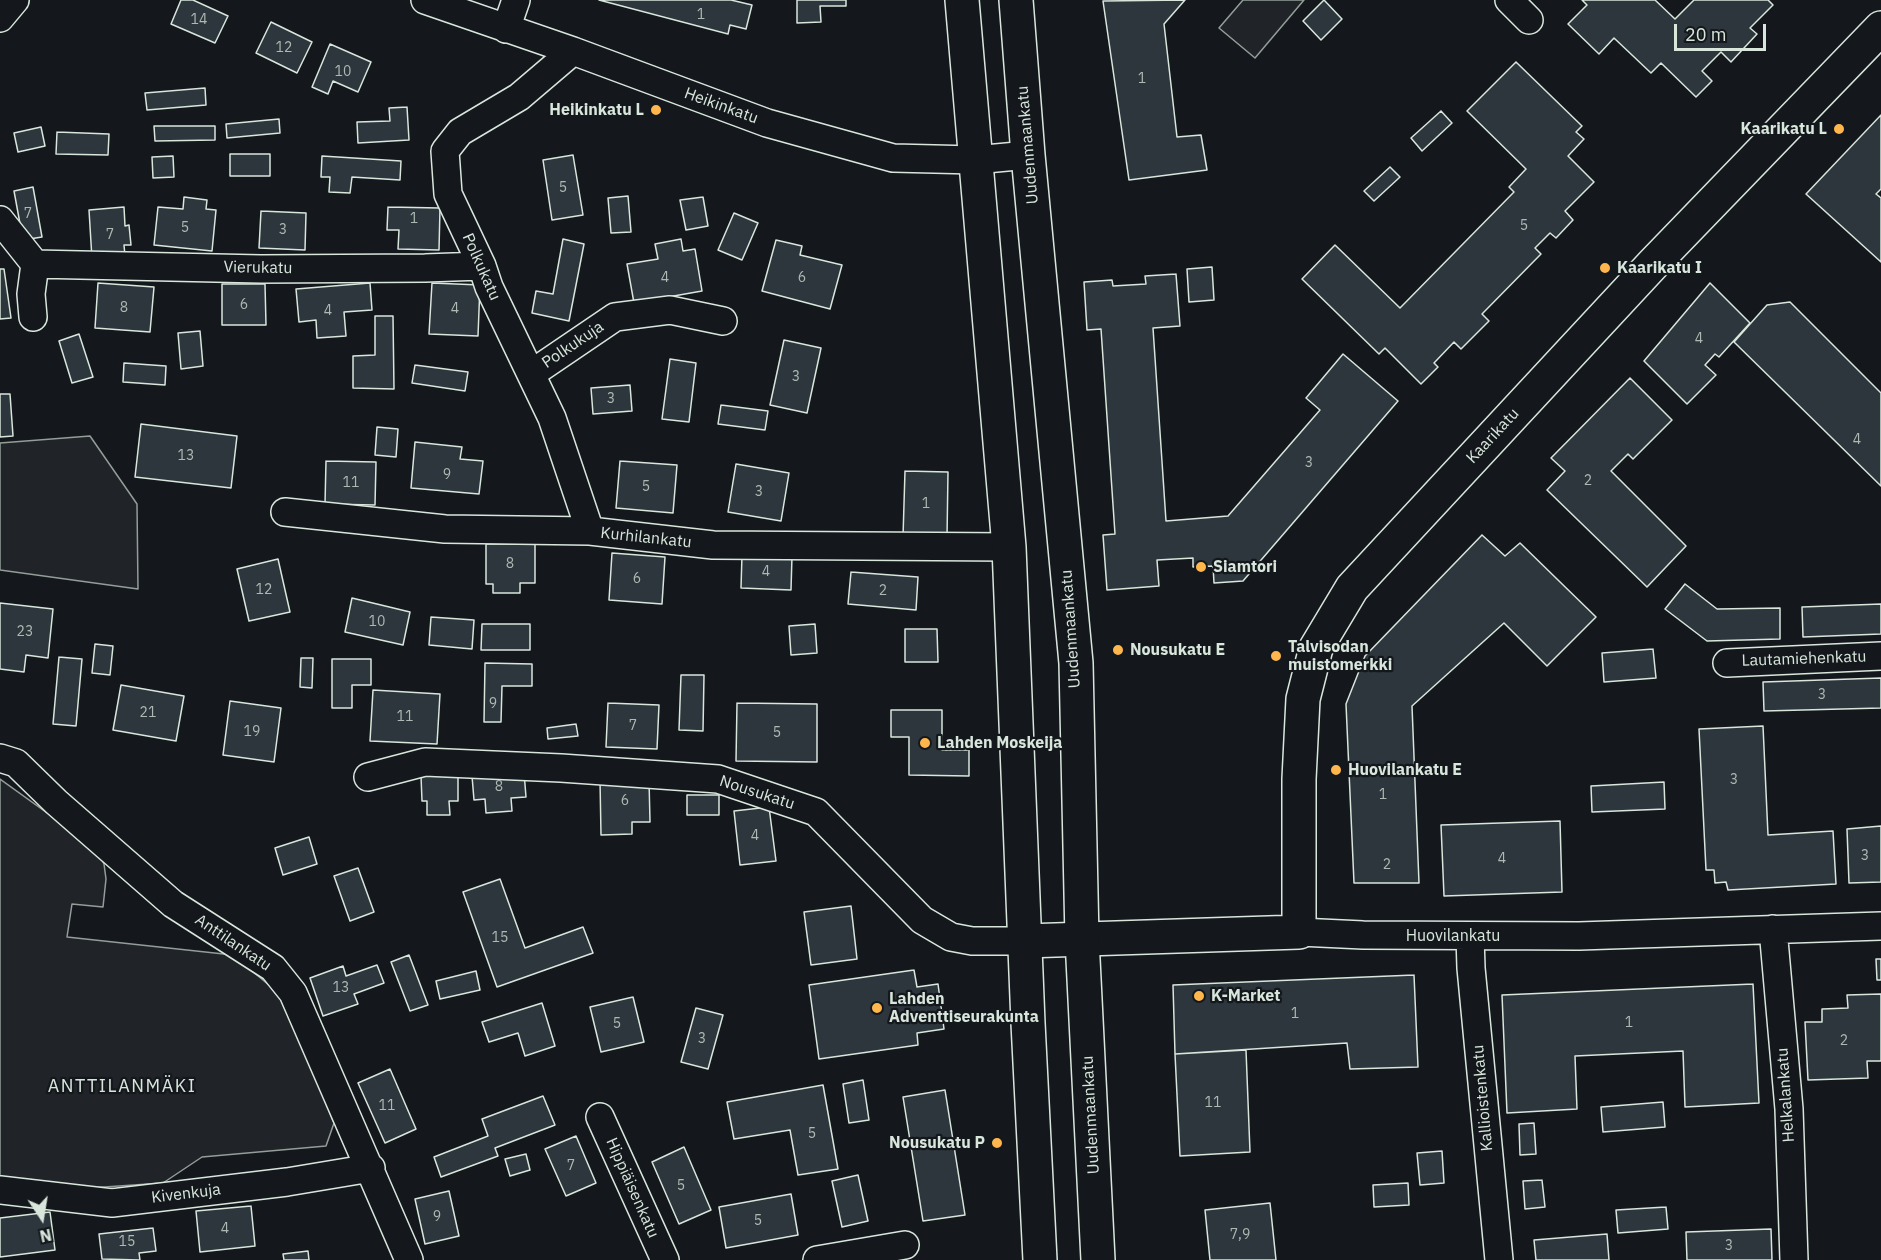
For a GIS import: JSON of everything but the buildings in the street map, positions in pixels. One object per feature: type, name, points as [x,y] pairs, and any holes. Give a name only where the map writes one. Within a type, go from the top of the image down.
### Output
[{"type":"main road","points":[[962,0],[1009,546],[1040,1260]]},
{"type":"main road","name":"Uudenmaankatu","points":[[1016,0],[1028,156],[1076,663],[1082,939],[1098,1260]]},
{"type":"main road","name":"Kaarikatu","points":[[1299,932],[1299,778],[1303,699],[1316,648],[1352,588],[1653,264],[1881,28]]},
{"type":"main road","name":"Huovilankatu","points":[[1025,941],[1299,932]]},
{"type":"street","points":[[0,18],[15,0]]},
{"type":"street","name":"Heikinkatu","points":[[425,0],[573,51],[767,123],[893,158],[975,160],[1028,156]]},
{"type":"street","points":[[506,29],[516,0]]},
{"type":"street","points":[[1509,0],[1529,20]]},
{"type":"street","name":"Polkukatu","points":[[573,51],[519,97],[460,132],[445,151],[448,194],[482,266],[489,287],[552,418],[591,531]]},
{"type":"street","points":[[0,220],[35,264],[31,294],[33,317]]},
{"type":"street","name":"Vierukatu","points":[[35,264],[261,269],[482,266]]},
{"type":"street","name":"Polkukuja","points":[[531,374],[615,317],[670,310],[723,321]]},
{"type":"street","name":"Kurhilankatu","points":[[285,512],[446,529],[591,531],[713,545],[1009,546]]},
{"type":"street","name":"Lautamiehenkatu","points":[[1727,663],[1881,656]]},
{"type":"street","name":"Anttilankatu","points":[[0,758],[15,763],[173,904],[273,968],[293,993],[371,1168],[409,1260]]},
{"type":"street","name":"Nousukatu","points":[[368,777],[425,762],[561,768],[718,779],[816,812],[922,920],[951,937],[981,942],[1025,941]]},
{"type":"street","name":"Huovilankatu","points":[[1299,932],[1363,935],[1579,936],[1881,926]]},
{"type":"street","name":"Helkalankatu","points":[[1773,930],[1789,1109],[1794,1260]]},
{"type":"street","name":"Kallioistenkatu","points":[[1470,936],[1471,968],[1499,1260]]},
{"type":"street","name":"Hippiäisenkatu","points":[[600,1117],[665,1260]]},
{"type":"street","name":"Kivenkuja","points":[[0,1190],[112,1203],[287,1182],[371,1168]]},
{"type":"street","points":[[817,1260],[905,1245]]},
{"type":"shaded area","points":[[1243,0],[1304,0],[1255,58],[1219,28]]},
{"type":"shaded area","points":[[90,436],[137,504],[138,589],[0,570],[0,443]]},
{"type":"shaded area","points":[[0,779],[98,851],[104,864],[106,879],[103,907],[72,904],[67,937],[233,955],[282,996],[334,1123],[326,1146],[202,1157],[163,1183],[60,1190],[0,1180]]},
{"type":"place","name":"Heikinkatu L","points":[[656,110]]},
{"type":"place","name":"Kaarikatu L","points":[[1839,129]]},
{"type":"place","name":"Kaarikatu I","points":[[1605,268]]},
{"type":"place","name":"Siamtori","points":[[1201,567]]},
{"type":"place","name":"Nousukatu E","points":[[1118,650]]},
{"type":"place","name":"Talvisodan muistomerkki","points":[[1276,656]]},
{"type":"place","name":"Lahden Moskeija","points":[[925,743]]},
{"type":"place","name":"Huovilankatu E","points":[[1336,770]]},
{"type":"place","name":"K-Market","points":[[1199,996]]},
{"type":"place","name":"Lahden Adventtiseurakunta","points":[[877,1008]]},
{"type":"place","name":"Nousukatu P","points":[[997,1143]]},
{"type":"district","name":"ANTTILANMÄKI","points":[[122,1087]]}]
